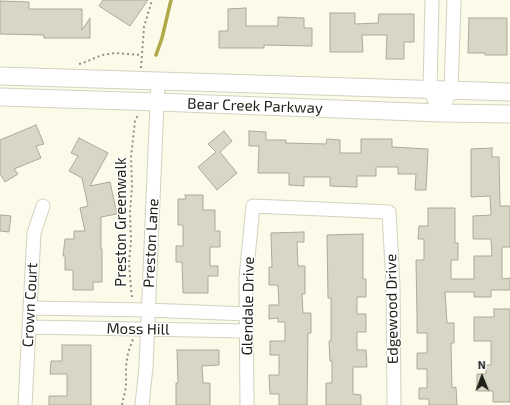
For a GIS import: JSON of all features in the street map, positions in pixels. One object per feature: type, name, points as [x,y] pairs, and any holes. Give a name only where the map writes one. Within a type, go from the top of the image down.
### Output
[{"type":"main road","name":"Bear Creek Parkway","points":[[0,76],[510,92]]},
{"type":"main road","name":"Bear Creek Parkway","points":[[0,97],[440,113],[510,114]]},
{"type":"street","points":[[432,0],[430,90],[440,113]]},
{"type":"street","points":[[440,113],[451,91],[454,0]]},
{"type":"street","points":[[431,41],[453,42]]},
{"type":"street","name":"Preston Lane","points":[[142,405],[148,329],[158,80]]},
{"type":"street","name":"Crown Court","points":[[25,405],[34,233],[43,206]]},
{"type":"street","name":"Glendale Drive","points":[[247,405],[246,278],[253,206],[389,212]]},
{"type":"street","name":"Edgewood Drive","points":[[389,212],[393,285],[394,405]]},
{"type":"street","name":"Moss Hill","points":[[30,308],[148,310],[246,314]]},
{"type":"street","points":[[81,309],[81,328]]},
{"type":"street","points":[[202,312],[202,330]]},
{"type":"street","name":"Moss Hill","points":[[29,327],[247,331]]},
{"type":"path","points":[[141,70],[144,27],[152,0]]},
{"type":"path","points":[[78,64],[102,55],[115,53],[142,55]]},
{"type":"path","name":"Preston Greenwalk","points":[[134,310],[129,263],[131,241],[131,158],[135,121],[140,111]]},
{"type":"path","points":[[122,405],[126,387],[126,366],[128,353],[134,339],[134,329]]},
{"type":"building","points":[[103,0],[148,0],[130,26],[99,6]]},
{"type":"building","points":[[0,1],[29,2],[29,9],[82,9],[82,30],[90,18],[90,38],[44,38],[44,35],[0,34]]},
{"type":"building","points":[[246,8],[246,26],[278,26],[278,17],[304,18],[304,28],[312,28],[312,46],[264,45],[264,48],[219,48],[219,31],[228,31],[228,9]]},
{"type":"building","points":[[330,13],[355,13],[355,24],[378,23],[379,14],[414,14],[414,42],[404,42],[404,59],[386,59],[387,35],[362,35],[363,52],[330,52]]},
{"type":"building","points":[[469,18],[507,18],[507,55],[468,53]]},
{"type":"building","points":[[36,125],[44,144],[36,146],[41,158],[14,169],[18,174],[5,182],[0,174],[0,140]]},
{"type":"building","points":[[224,131],[232,141],[220,152],[237,173],[217,190],[198,167],[216,152],[208,144]]},
{"type":"building","points":[[249,131],[266,132],[266,140],[286,140],[286,143],[326,144],[327,139],[340,140],[340,153],[361,153],[361,139],[392,139],[392,147],[428,149],[426,190],[415,190],[416,174],[398,174],[398,167],[376,167],[376,176],[357,176],[357,187],[330,186],[330,177],[304,177],[304,186],[289,185],[289,173],[258,173],[259,146],[249,146]]},
{"type":"building","points":[[79,138],[108,153],[90,186],[110,182],[117,214],[101,217],[102,282],[93,282],[93,290],[73,290],[73,270],[65,270],[65,256],[63,256],[65,239],[74,239],[74,231],[85,231],[80,208],[88,206],[82,178],[69,171],[78,156],[71,153]]},
{"type":"building","points":[[492,148],[492,157],[499,157],[500,206],[510,206],[510,247],[502,247],[502,279],[510,278],[510,290],[491,290],[491,297],[474,297],[474,292],[445,292],[447,323],[454,323],[454,343],[451,343],[452,388],[456,387],[457,405],[429,405],[429,399],[419,399],[419,388],[427,388],[427,369],[417,369],[417,353],[427,353],[427,333],[417,333],[416,260],[424,260],[424,239],[418,239],[419,226],[428,226],[428,208],[455,208],[455,243],[458,243],[458,260],[451,260],[451,279],[474,279],[474,256],[492,256],[491,239],[473,239],[473,216],[491,215],[490,196],[471,197],[471,149]]},
{"type":"building","points":[[185,195],[203,195],[203,210],[215,210],[215,231],[220,231],[220,247],[210,247],[210,266],[218,266],[218,276],[208,276],[208,293],[183,293],[182,262],[176,262],[176,246],[183,246],[183,225],[178,225],[178,199],[186,199]]},
{"type":"building","points":[[0,215],[11,216],[9,232],[0,231]]},
{"type":"building","points":[[304,232],[304,242],[297,242],[298,266],[305,266],[305,294],[302,294],[303,313],[311,313],[311,333],[308,333],[307,405],[279,405],[279,394],[270,394],[269,375],[279,375],[279,355],[270,355],[270,341],[285,341],[285,322],[278,322],[278,318],[269,319],[269,305],[279,305],[278,285],[269,285],[269,267],[272,267],[271,233]]},
{"type":"building","points":[[363,234],[363,279],[366,279],[366,297],[357,297],[357,314],[366,314],[366,332],[357,332],[357,350],[366,350],[367,367],[353,367],[353,394],[361,395],[361,405],[326,405],[326,383],[332,383],[332,361],[330,361],[329,341],[331,341],[331,298],[328,298],[327,235]]},
{"type":"building","points":[[494,309],[510,309],[510,402],[493,402],[493,391],[477,391],[477,374],[486,374],[486,365],[491,365],[491,341],[474,341],[474,317],[494,317]]},
{"type":"building","points":[[62,345],[91,345],[91,405],[49,405],[49,396],[67,396],[67,374],[50,374],[51,361],[62,361]]},
{"type":"building","points":[[177,350],[219,350],[219,365],[202,366],[203,383],[210,383],[210,405],[176,405],[176,383],[178,383]]},
{"type":"waterway","points":[[156,55],[162,38],[171,0]]}]
